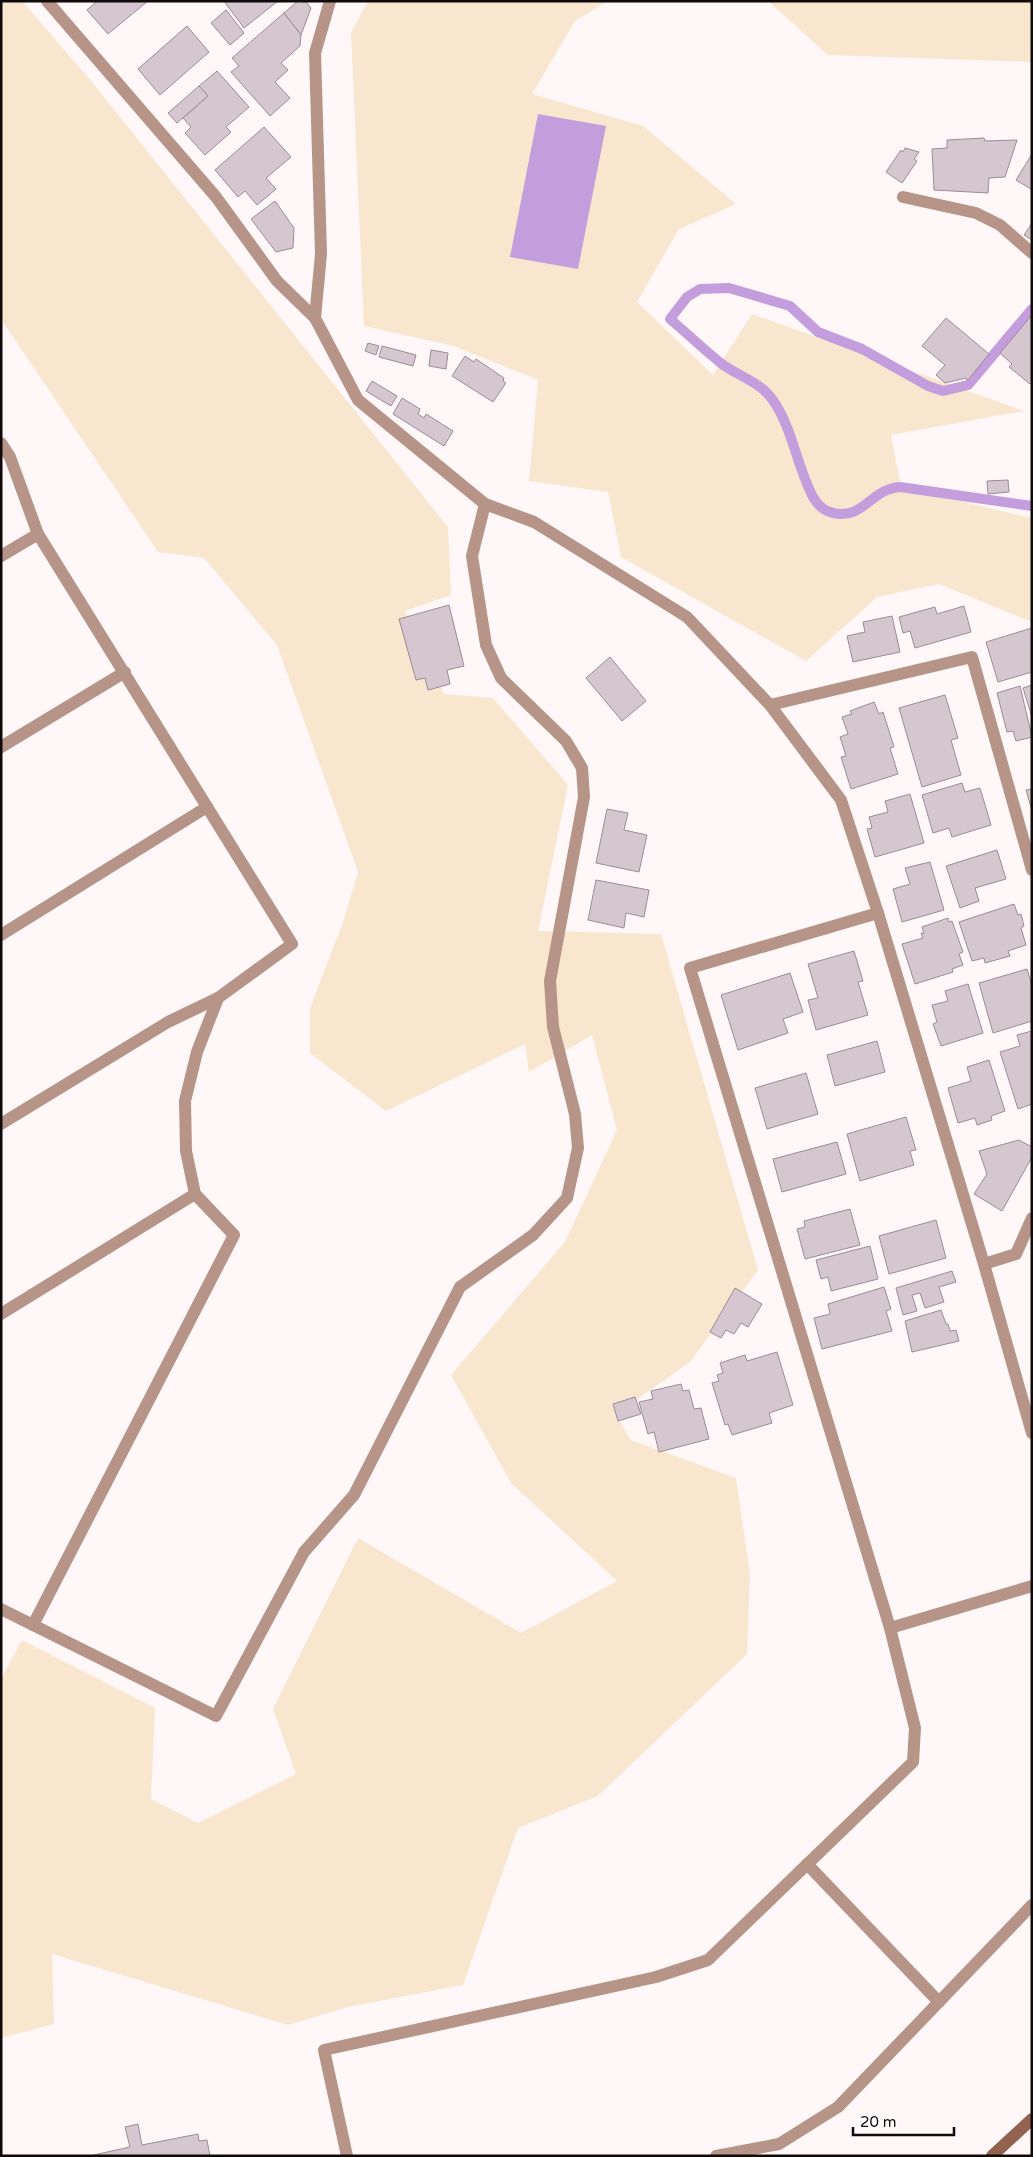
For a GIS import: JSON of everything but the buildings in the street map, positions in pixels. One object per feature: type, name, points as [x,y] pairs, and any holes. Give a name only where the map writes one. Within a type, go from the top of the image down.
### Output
[{"type":"main road","points":[[992,2156],[1032,2119]]},
{"type":"street","points":[[47,1],[216,197],[277,281],[315,318],[358,400],[485,504],[534,522],[687,618],[770,705],[841,800],[878,913],[984,1264],[1032,1433]]},
{"type":"street","points":[[315,318],[321,254],[315,53],[330,1]]},
{"type":"street","points":[[903,197],[976,212],[1000,225],[1032,253]]},
{"type":"street","points":[[1,443],[10,457],[38,534],[292,944],[218,998],[168,1022],[1,1124]]},
{"type":"street","points":[[1,1609],[216,1716],[304,1552],[354,1495],[460,1287],[533,1235],[567,1198],[578,1148],[575,1114],[553,1027],[550,981],[584,797],[582,768],[566,741],[501,678],[486,645],[472,556],[485,504]]},
{"type":"street","points":[[1,556],[38,534]]},
{"type":"street","points":[[770,705],[972,657],[1032,870]]},
{"type":"street","points":[[1,747],[125,672]]},
{"type":"street","points":[[1,935],[207,807]]},
{"type":"street","points":[[346,2156],[324,2050],[656,1977],[708,1960],[913,1762],[915,1728],[890,1628],[690,968],[878,913]]},
{"type":"street","points":[[33,1625],[234,1236],[195,1194],[186,1151],[185,1101],[197,1052],[218,998]]},
{"type":"street","points":[[1,1314],[195,1194]]},
{"type":"street","points":[[984,1264],[1016,1254],[1032,1218]]},
{"type":"street","points":[[890,1628],[1032,1586]]},
{"type":"street","points":[[807,1864],[939,2002]]},
{"type":"street","points":[[716,2156],[779,2144],[838,2107],[1032,1905]]},
{"type":"shaded area","points":[[1,1],[22,1],[92,82],[448,527],[451,595],[405,611],[444,694],[493,698],[568,785],[538,931],[661,934],[758,1270],[690,1362],[615,1415],[631,1440],[736,1478],[750,1574],[747,1654],[598,1796],[518,1828],[463,1985],[348,2007],[288,2025],[52,1954],[54,2024],[1,2038],[1,1679],[22,1640],[155,1708],[151,1799],[198,1823],[296,1774],[273,1709],[358,1538],[521,1633],[617,1581],[511,1483],[451,1375],[565,1242],[617,1130],[592,1035],[529,1072],[525,1044],[386,1111],[310,1053],[310,1008],[343,922],[358,872],[277,645],[204,558],[158,552],[1,319]]},
{"type":"shaded area","points":[[368,1],[608,1],[575,21],[532,94],[643,126],[736,204],[679,229],[637,302],[713,375],[752,314],[1024,411],[891,435],[901,487],[1032,518],[1032,622],[939,584],[877,597],[806,661],[621,557],[608,492],[529,481],[538,380],[454,346],[364,326],[351,33]]},
{"type":"shaded area","points":[[768,1],[1032,1],[1032,62],[828,55]]},
{"type":"shaded area","points":[[538,114],[606,126],[578,269],[510,257]]},
{"type":"waterway","points":[[1032,309],[968,385],[943,391],[928,386],[862,349],[818,332],[790,306],[729,288],[700,289],[687,297],[670,319],[722,364],[761,388],[772,399],[790,434],[807,485],[819,505],[827,511],[844,514],[852,512],[881,493],[900,487],[1032,506]]}]
